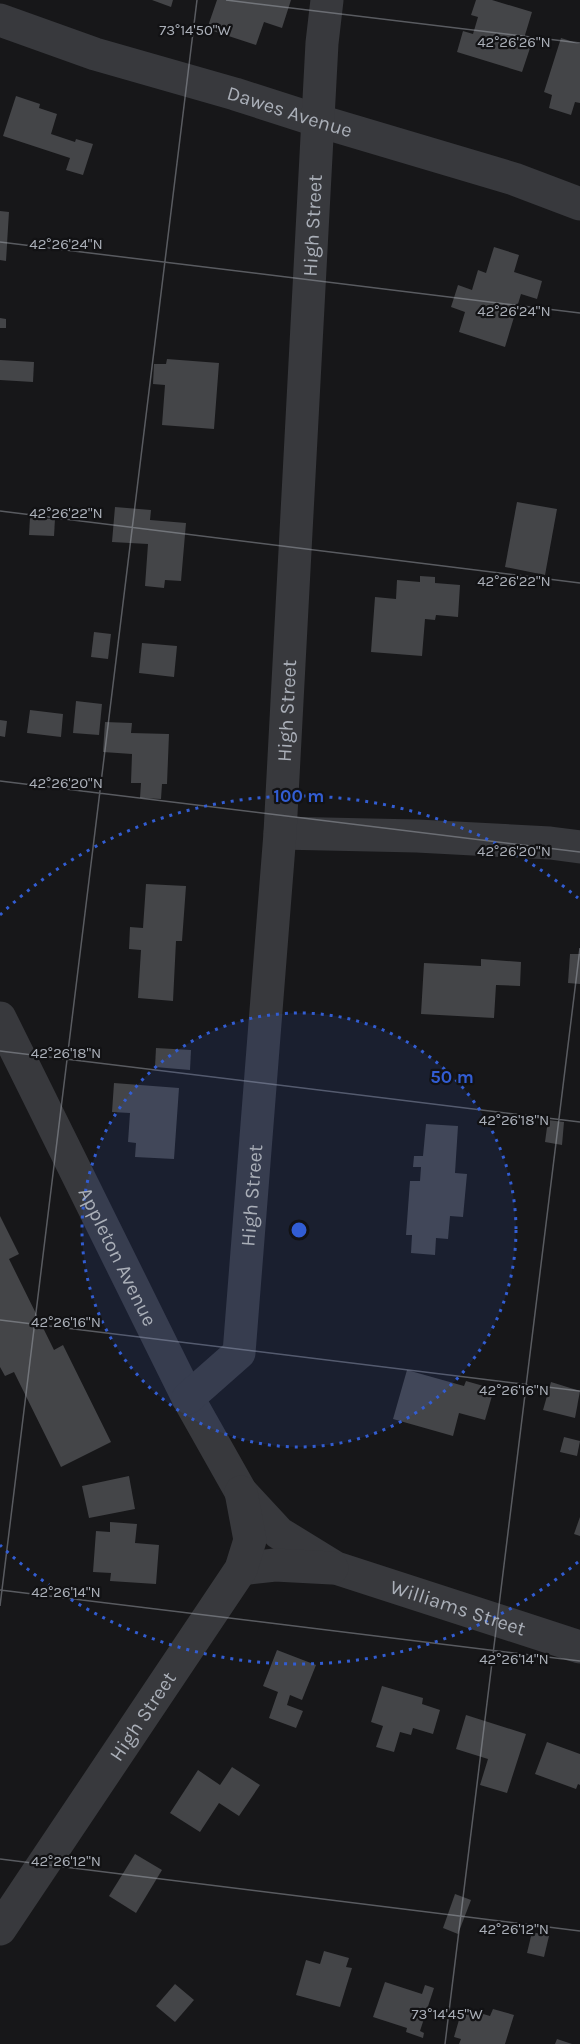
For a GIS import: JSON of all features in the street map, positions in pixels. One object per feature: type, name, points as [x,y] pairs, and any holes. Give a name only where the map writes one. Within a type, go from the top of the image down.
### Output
[{"type":"street","name":"High Street","points":[[188,1398],[239,1353],[280,833],[322,43],[327,0]]},
{"type":"street","name":"Dawes Avenue","points":[[0,20],[95,54],[514,179],[580,204]]},
{"type":"street","points":[[280,833],[417,836],[550,843],[580,847]]},
{"type":"street","name":"Appleton Avenue","points":[[0,1018],[188,1398],[241,1492]]},
{"type":"street","name":"High Street","points":[[0,1929],[241,1569],[250,1540],[241,1492]]},
{"type":"street","name":"Williams Street","points":[[241,1492],[279,1533],[336,1568],[580,1647]]},
{"type":"street","name":"Williams Street","points":[[241,1569],[275,1564],[336,1568]]},
{"type":"building","points":[[152,0],[173,0],[171,7]]},
{"type":"building","points":[[217,0],[291,0],[282,28],[264,22],[256,45],[207,29]]},
{"type":"building","points":[[476,0],[492,0],[532,12],[522,45],[530,48],[522,72],[457,52],[463,31],[473,34],[478,17],[471,15]]},
{"type":"building","points":[[561,38],[580,44],[580,103],[575,102],[571,115],[549,108],[552,95],[544,92]]},
{"type":"building","points":[[16,96],[40,104],[39,108],[57,114],[51,134],[75,142],[76,139],[93,144],[83,175],[66,170],[70,158],[3,136]]},
{"type":"building","points":[[0,211],[9,212],[6,261],[0,260]]},
{"type":"building","points":[[494,247],[519,255],[514,272],[542,281],[537,299],[521,294],[505,347],[459,332],[465,312],[451,307],[458,285],[472,290],[478,270],[486,273]]},
{"type":"building","points":[[0,318],[6,319],[6,328],[0,328]]},
{"type":"building","points":[[167,359],[219,363],[214,429],[162,425],[165,385],[153,384],[154,364],[166,364]]},
{"type":"building","points":[[0,360],[34,362],[33,382],[0,380]]},
{"type":"building","points":[[517,502],[557,509],[545,575],[505,567]]},
{"type":"building","points":[[115,507],[151,510],[150,520],[186,523],[181,581],[165,580],[164,588],[145,586],[148,544],[112,542]]},
{"type":"building","points":[[30,518],[55,519],[54,536],[29,535]]},
{"type":"building","points":[[420,576],[435,577],[435,583],[460,585],[458,617],[436,615],[435,620],[425,619],[422,656],[371,652],[375,597],[396,599],[397,580],[420,582]]},
{"type":"building","points":[[94,632],[111,634],[108,659],[91,657]]},
{"type":"building","points":[[142,643],[177,646],[174,677],[139,673]]},
{"type":"building","points":[[76,701],[102,704],[99,735],[73,733]]},
{"type":"building","points":[[30,710],[63,714],[61,737],[27,733]]},
{"type":"building","points":[[0,720],[7,721],[5,737],[0,736]]},
{"type":"building","points":[[105,722],[132,723],[131,733],[169,734],[167,784],[162,784],[161,799],[140,798],[141,783],[131,783],[132,754],[103,752]]},
{"type":"building","points":[[146,884],[186,886],[182,941],[176,941],[173,1001],[138,998],[141,950],[129,949],[130,927],[143,928]]},
{"type":"building","points":[[570,954],[580,954],[580,984],[568,983]]},
{"type":"building","points":[[481,959],[521,962],[520,986],[496,985],[494,1018],[421,1014],[424,963],[481,966]]},
{"type":"building","points":[[156,1048],[191,1050],[190,1070],[155,1067]]},
{"type":"building","points":[[114,1083],[179,1088],[174,1159],[135,1157],[136,1143],[128,1142],[130,1113],[112,1112]]},
{"type":"building","points":[[548,1120],[564,1122],[562,1145],[545,1142]]},
{"type":"building","points":[[426,1124],[458,1126],[455,1173],[467,1174],[463,1217],[450,1216],[448,1239],[436,1238],[435,1255],[411,1253],[412,1235],[406,1235],[410,1181],[420,1181],[421,1167],[413,1167],[414,1156],[423,1156]]},
{"type":"building","points":[[0,1216],[19,1254],[9,1259],[54,1350],[63,1345],[111,1442],[61,1467],[14,1372],[5,1376],[0,1367]]},
{"type":"building","points":[[407,1370],[464,1386],[466,1381],[494,1389],[485,1420],[459,1413],[453,1436],[393,1419]]},
{"type":"building","points":[[551,1382],[580,1391],[575,1418],[543,1410]]},
{"type":"building","points":[[564,1437],[580,1441],[577,1456],[560,1452]]},
{"type":"building","points":[[129,1476],[135,1509],[89,1518],[82,1486]]},
{"type":"building","points":[[580,1517],[580,1536],[574,1534]]},
{"type":"building","points":[[110,1522],[137,1524],[135,1543],[159,1545],[156,1584],[110,1581],[111,1573],[93,1572],[96,1531],[110,1532]]},
{"type":"building","points":[[277,1650],[316,1665],[302,1700],[290,1695],[287,1705],[303,1711],[296,1728],[269,1718],[278,1692],[263,1686]]},
{"type":"building","points":[[382,1686],[423,1698],[422,1704],[440,1710],[433,1734],[413,1728],[411,1735],[400,1732],[394,1752],[376,1747],[383,1726],[371,1722]]},
{"type":"building","points":[[466,1715],[526,1734],[507,1793],[480,1785],[488,1759],[456,1749]]},
{"type":"building","points":[[547,1742],[580,1754],[580,1785],[578,1784],[576,1789],[535,1774]]},
{"type":"building","points":[[232,1767],[260,1785],[239,1816],[219,1803],[200,1832],[170,1813],[198,1770],[220,1785]]},
{"type":"building","points":[[135,1854],[162,1870],[136,1913],[109,1896]]},
{"type":"building","points":[[455,1894],[471,1900],[458,1934],[443,1928]]},
{"type":"building","points":[[532,1932],[549,1936],[544,1957],[527,1953]]},
{"type":"building","points":[[324,1951],[349,1958],[346,1967],[352,1968],[340,2007],[296,1995],[306,1960],[320,1964]]},
{"type":"building","points":[[385,1982],[422,1994],[425,1985],[434,1988],[420,2031],[424,2033],[423,2038],[406,2032],[407,2028],[373,2017]]},
{"type":"building","points":[[175,1984],[194,2000],[175,2022],[156,2006]]},
{"type":"building","points":[[493,2009],[514,2015],[505,2044],[459,2044],[461,2039],[454,2037],[461,2013],[468,2015],[470,2010],[490,2016]]},
{"type":"building","points":[[557,2039],[572,2044],[555,2044]]}]
